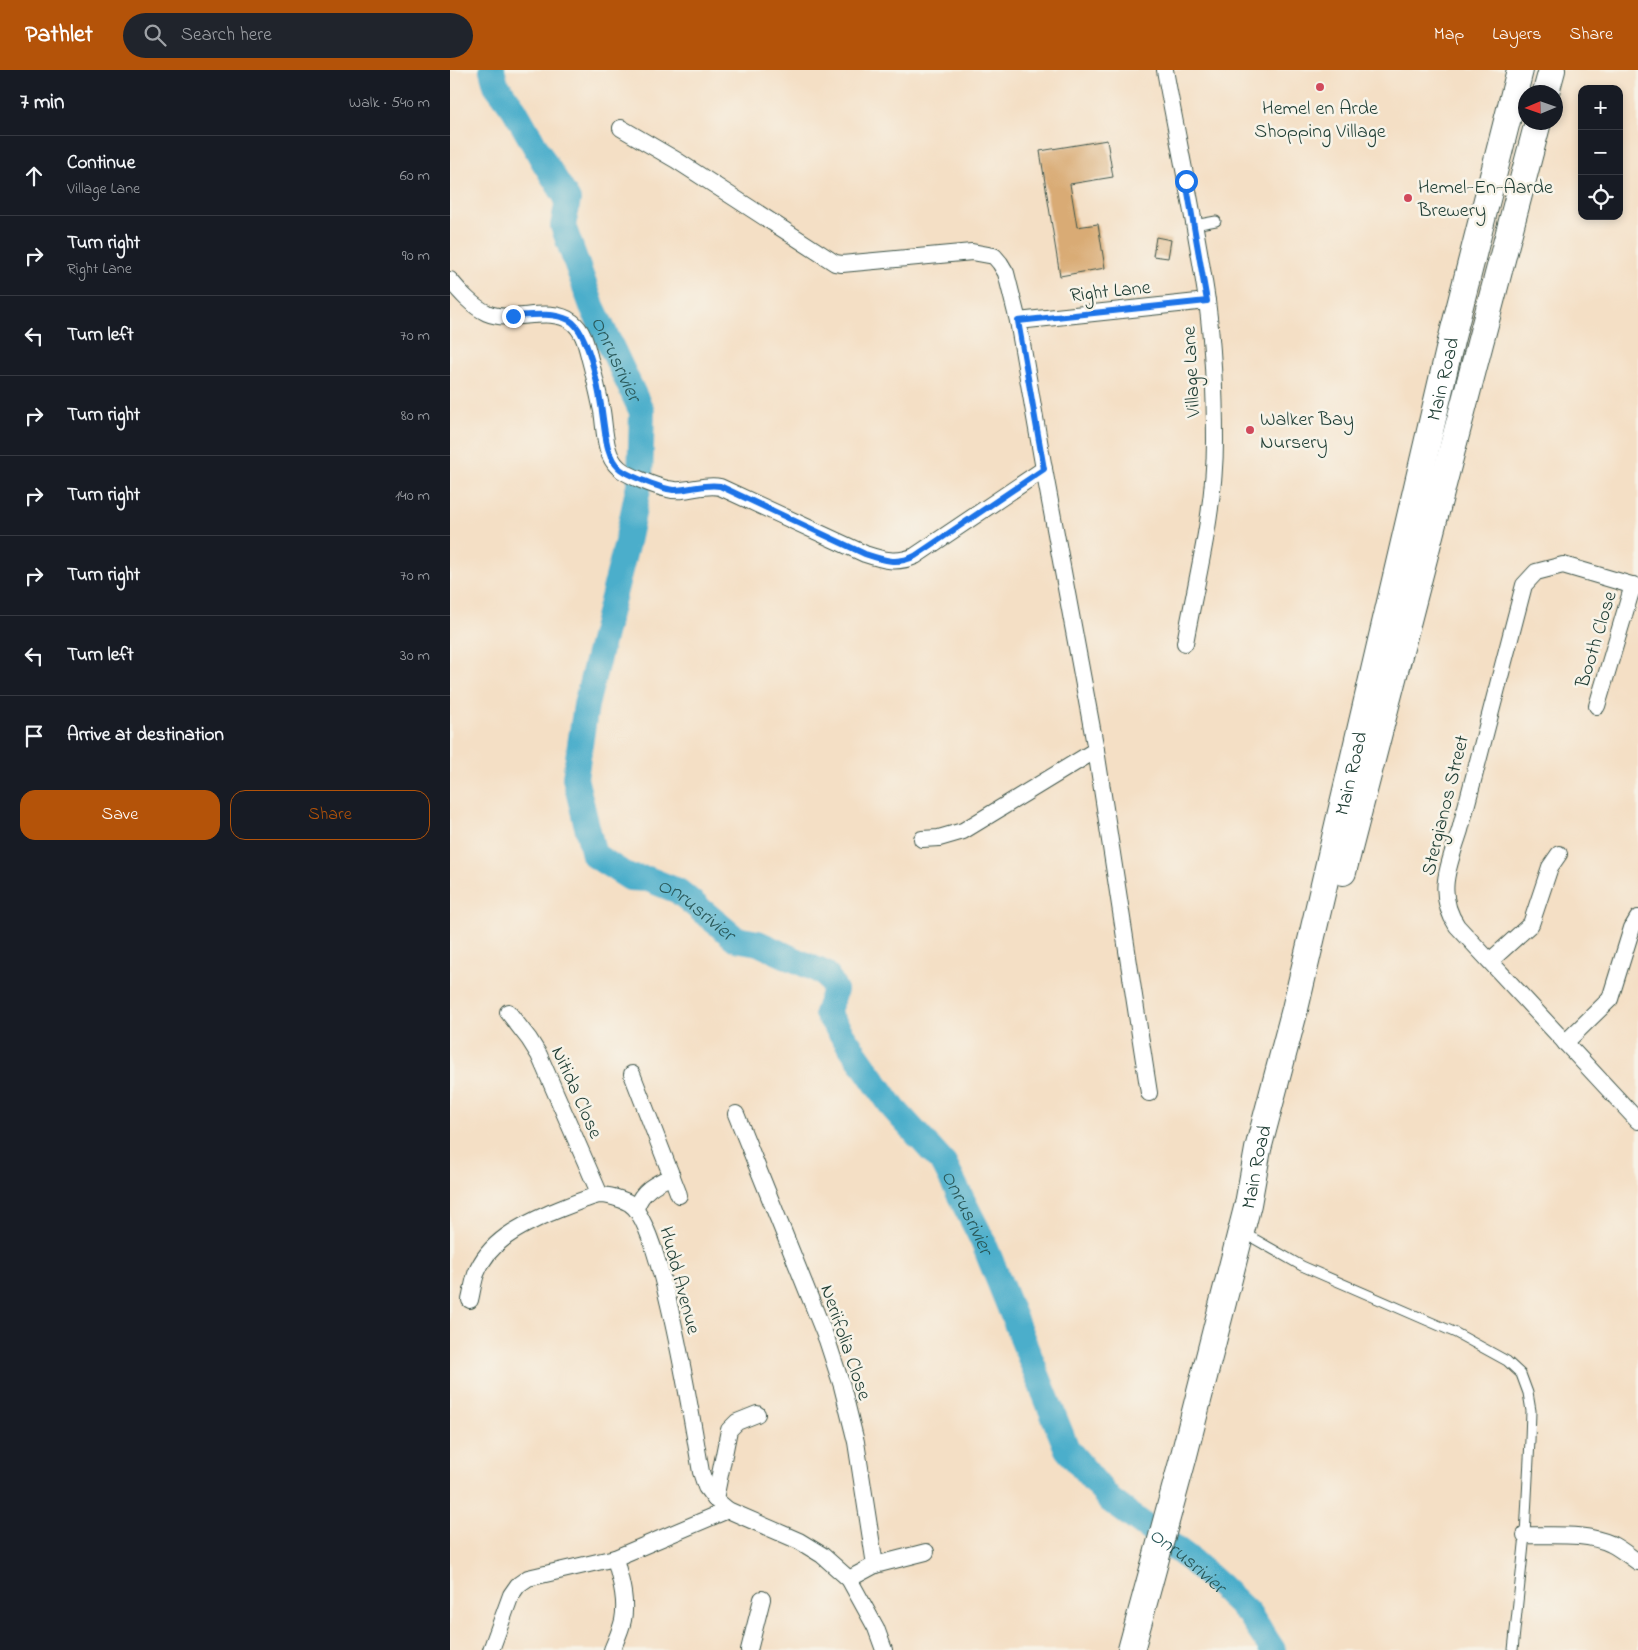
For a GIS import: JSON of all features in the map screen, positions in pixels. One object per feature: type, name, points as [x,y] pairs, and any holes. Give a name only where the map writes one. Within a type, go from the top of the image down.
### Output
[{"type":"main road","name":"Main Road","points":[[1248,1204],[1258,1149],[1295,1009],[1451,341],[1520,70]]},
{"type":"main road","points":[[1548,85],[1552,70]]},
{"type":"main road","name":"Main Road","points":[[1248,1204],[1263,1175],[1276,1132],[1536,130]]},
{"type":"main road","points":[[1134,1639],[1183,1459],[1248,1204]]},
{"type":"street","name":"Village Lane","points":[[1165,70],[1207,301],[1212,345],[1215,442],[1213,485],[1185,643]]},
{"type":"street","points":[[621,128],[676,160],[835,263],[842,264],[972,252],[994,256],[1000,262],[1006,273],[1018,321],[1096,750],[1149,1093]]},
{"type":"street","points":[[450,280],[461,293],[486,312],[495,315],[513,316],[551,315],[564,318],[580,329],[595,377],[609,452],[619,468],[627,474],[668,490],[708,485],[720,486],[865,554],[888,561],[900,561],[915,556],[1044,469]]},
{"type":"street","name":"Right Lane","points":[[1018,321],[1207,301]]},
{"type":"street","name":"Stergianos Street","points":[[1636,586],[1563,565],[1536,572],[1527,580],[1524,585],[1445,879],[1446,902],[1452,919],[1457,926],[1638,1122]]},
{"type":"street","name":"Booth Close","points":[[1597,706],[1636,586]]},
{"type":"street","points":[[922,839],[939,838],[963,831],[1096,750]]},
{"type":"street","points":[[1490,962],[1531,924],[1550,867],[1559,854]]},
{"type":"street","points":[[1564,1043],[1610,999],[1632,928],[1638,918]]},
{"type":"street","name":"Nitida Close","points":[[508,1012],[539,1055],[600,1195]]},
{"type":"street","points":[[632,1074],[679,1195]]},
{"type":"street","name":"Neriifolia Close","points":[[736,1114],[827,1340],[842,1386],[856,1442],[874,1565]]},
{"type":"street","points":[[636,1208],[639,1200],[647,1190],[672,1176]]},
{"type":"street","points":[[470,1300],[477,1273],[488,1254],[500,1241],[518,1228],[600,1195]]},
{"type":"street","name":"Hudd Avenue","points":[[600,1195],[621,1199],[636,1208],[649,1232],[670,1311],[700,1472],[706,1487],[715,1499],[728,1510],[799,1541],[822,1554],[849,1579],[876,1628],[884,1650]]},
{"type":"street","points":[[715,1499],[729,1430],[737,1422],[757,1414]]},
{"type":"street","points":[[491,1650],[511,1595],[518,1585],[528,1578],[615,1558],[728,1510]]},
{"type":"street","points":[[1526,1535],[1576,1536],[1595,1539],[1612,1545],[1638,1562]]},
{"type":"street","points":[[849,1579],[874,1565],[926,1552]]},
{"type":"street","points":[[612,1650],[623,1622],[625,1608],[615,1558]]},
{"type":"street","points":[[749,1650],[762,1599]]},
{"type":"lane","points":[[1194,225],[1216,221]]},
{"type":"lane","points":[[1241,1232],[1302,1266],[1456,1333],[1507,1361],[1521,1374],[1528,1393],[1531,1411],[1526,1535],[1513,1650]]},
{"type":"building","points":[[1107,140],[1113,177],[1070,184],[1077,227],[1098,224],[1105,268],[1060,276],[1040,151]]},
{"type":"building","points":[[1156,237],[1171,240],[1168,258],[1153,256]]},
{"type":"waterway","name":"Onrusrivier","points":[[492,70],[496,85],[514,109],[568,200],[563,226],[592,306],[642,412],[640,480],[627,542],[586,705],[575,778],[594,855],[630,878],[648,879],[678,891],[736,939],[758,943],[826,974],[835,990],[827,1013],[894,1109],[944,1164],[982,1239],[1067,1449],[1110,1500],[1187,1557],[1248,1613],[1273,1650]]},
{"type":"place","name":"Hemel en Arde Shopping Village","points":[[1320,87]]},
{"type":"place","name":"Hemel-En-Aarde Brewery","points":[[1408,198]]},
{"type":"place","name":"Walker Bay Nursery","points":[[1250,430]]},
{"type":"route","points":[[513,316],[551,315],[564,318],[580,329],[595,377],[609,452],[613,461],[627,474],[668,490],[708,485],[720,486],[825,537],[865,554],[888,561],[906,560],[915,556],[1044,469],[1018,321],[1207,301],[1186,181]]}]
